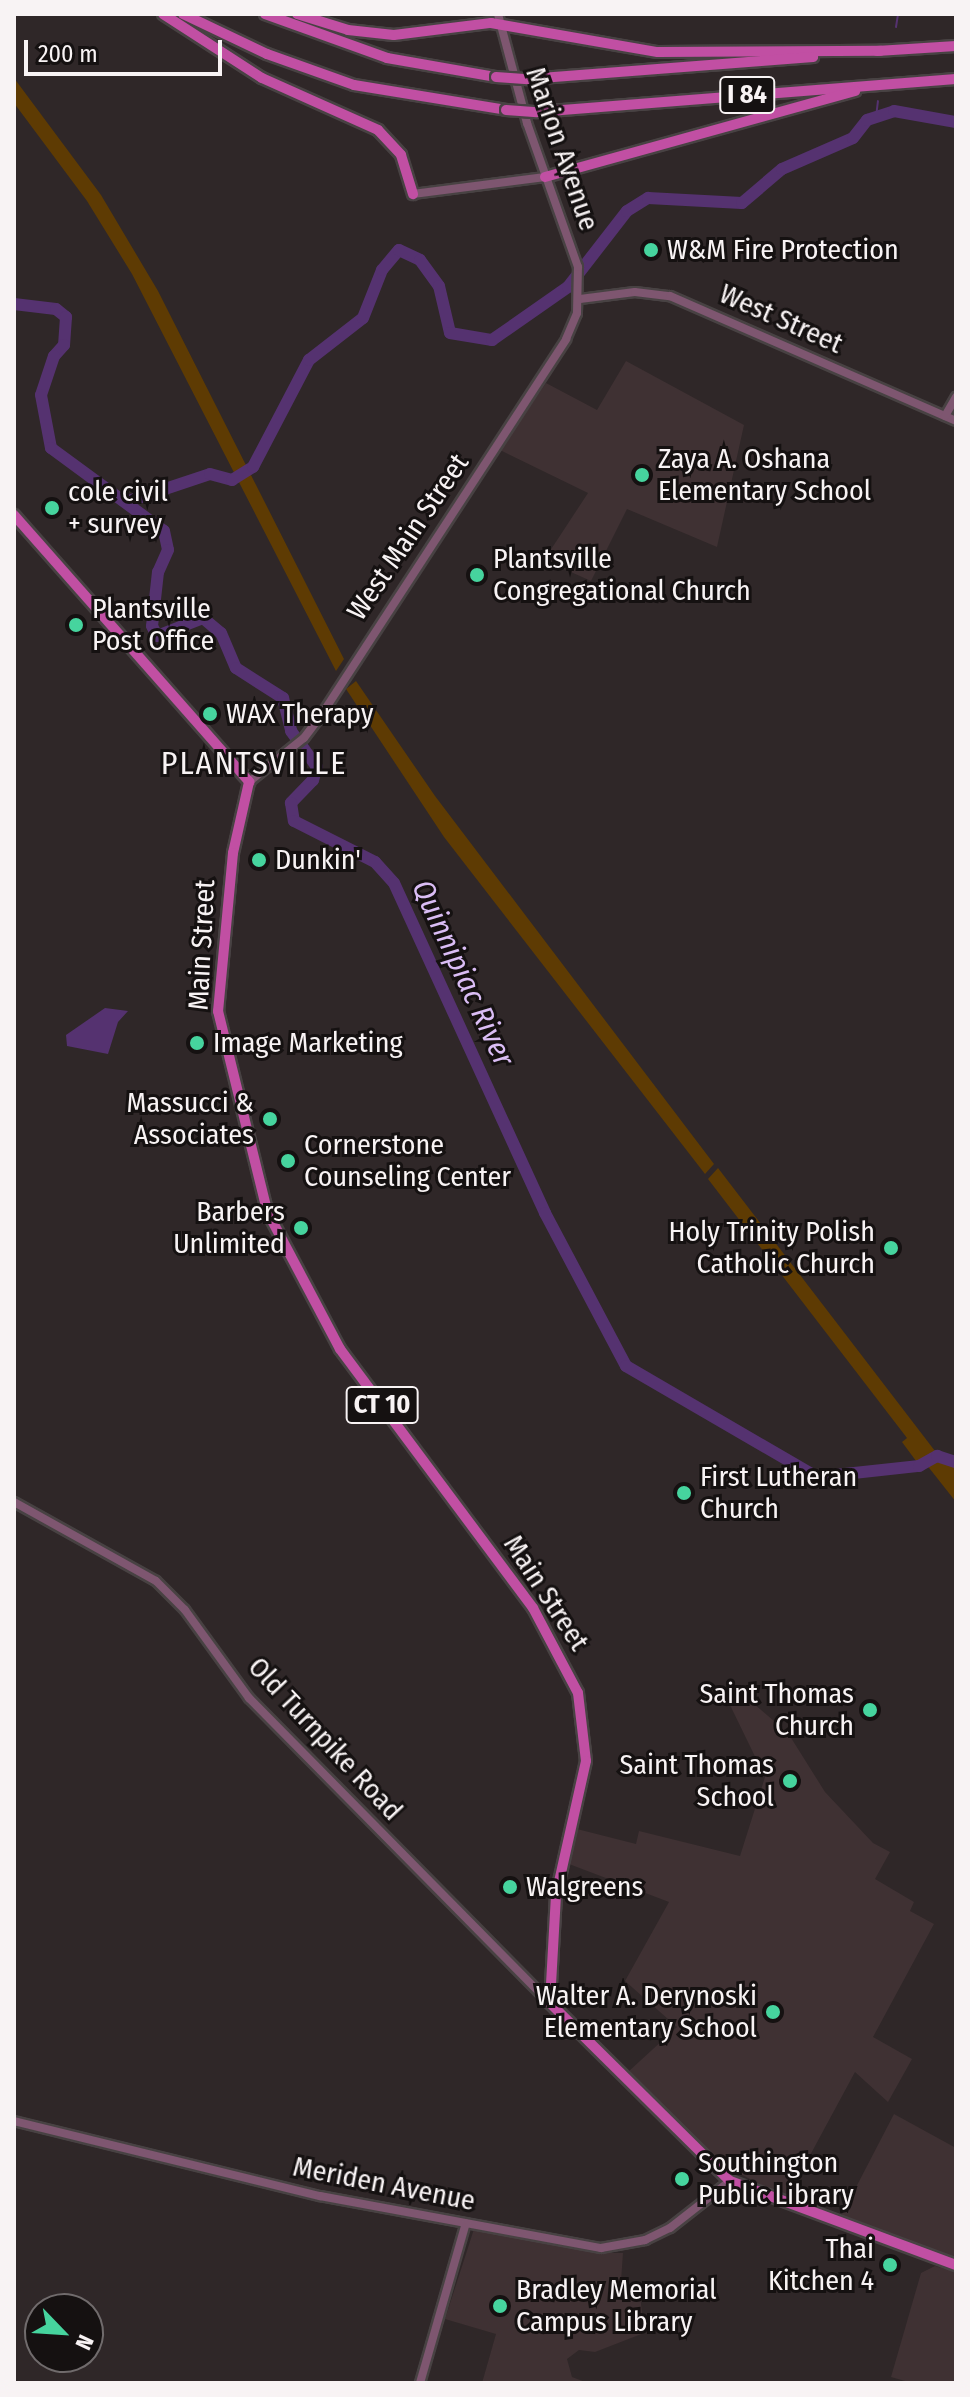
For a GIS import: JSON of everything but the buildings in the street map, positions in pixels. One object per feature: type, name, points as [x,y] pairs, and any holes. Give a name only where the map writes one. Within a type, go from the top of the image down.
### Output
[{"type":"highway","points":[[163,14],[262,78],[378,130],[401,155],[413,194]]},
{"type":"highway","name":"I 84","points":[[183,14],[267,54],[341,81],[403,97],[506,110],[537,112],[956,79]]},
{"type":"highway","name":"I 84","points":[[265,14],[387,58],[496,77],[528,79],[956,46]]},
{"type":"highway","points":[[297,14],[348,30],[394,35],[499,19],[649,52],[881,51]]},
{"type":"highway","points":[[545,177],[815,99],[918,80]]},
{"type":"highway","points":[[14,515],[249,782]]},
{"type":"highway","name":"Main Street","points":[[249,782],[233,853],[218,1011],[267,1211],[340,1349],[533,1608],[578,1693],[585,1718],[586,1761],[556,1895],[550,2003]]},
{"type":"highway","points":[[550,2003],[730,2181],[956,2265]]},
{"type":"main road","name":"Marion Avenue","points":[[499,19],[545,177],[578,269],[580,299]]},
{"type":"main road","points":[[413,194],[545,177]]},
{"type":"main road","name":"West Street","points":[[580,299],[635,292],[670,296],[956,421]]},
{"type":"main road","name":"West Main Street","points":[[249,782],[304,738],[566,339],[580,299]]},
{"type":"main road","points":[[945,416],[956,397]]},
{"type":"main road","name":"Old Turnpike Road","points":[[14,1502],[156,1581],[185,1610],[249,1698],[550,2003]]},
{"type":"main road","name":"Meriden Avenue","points":[[14,2121],[320,2196],[613,2248],[670,2228],[730,2181]]},
{"type":"main road","points":[[420,2383],[466,2223]]},
{"type":"shaded area","points":[[14,78],[101,195],[158,291],[344,659],[336,671],[132,274],[87,201],[14,103]]},
{"type":"shaded area","name":"Zaya A. Oshana Elementary School","points":[[626,361],[744,425],[717,547],[627,509],[591,581],[544,560],[588,493],[500,450],[546,383],[597,410]]},
{"type":"shaded area","points":[[356,681],[435,796],[714,1164],[705,1174],[444,837],[346,689]]},
{"type":"shaded area","points":[[105,1008],[128,1011],[118,1022],[108,1054],[67,1046],[66,1035]]},
{"type":"shaded area","points":[[718,1168],[935,1451],[944,1462],[956,1462],[956,1502],[926,1464],[919,1465],[902,1442],[907,1438],[708,1179]]},
{"type":"shaded area","name":"Walter A. Derynoski Elementary School","points":[[740,1692],[788,1733],[825,1792],[873,1843],[890,1852],[875,1879],[914,1902],[910,1911],[934,1924],[873,2037],[912,2059],[888,2102],[855,2072],[787,2198],[721,2164],[628,2072],[677,2027],[625,1981],[669,1902],[569,1864],[577,1829],[636,1844],[639,1831],[740,1856],[765,1777],[729,1703]]},
{"type":"shaded area","points":[[894,2114],[956,2148],[956,2258],[839,2220]]},
{"type":"shaded area","points":[[474,2229],[596,2253],[623,2253],[620,2295],[640,2294],[644,2333],[595,2352],[579,2350],[567,2359],[572,2377],[588,2383],[482,2383],[496,2334],[445,2319]]},
{"type":"shaded area","points":[[935,2266],[956,2272],[956,2383],[912,2383],[891,2377],[921,2273]]},
{"type":"waterway","points":[[896,27],[898,14]]},
{"type":"waterway","points":[[876,117],[878,101]]},
{"type":"waterway","points":[[129,501],[210,474],[232,480],[253,467],[309,360],[363,318],[382,270],[399,250],[420,260],[439,286],[450,333],[492,340],[568,287],[627,211],[648,198],[742,203],[782,169],[853,138],[867,120],[894,111],[956,122]]},
{"type":"waterway","name":"Quinnipiac River","points":[[14,304],[56,309],[66,317],[64,345],[54,356],[41,395],[51,448],[164,531],[168,550],[158,572],[152,626],[157,636],[203,618],[221,633],[236,668],[283,698],[291,731],[317,767],[313,780],[291,803],[294,821],[375,862],[394,883],[545,1213],[626,1366],[817,1477],[919,1466],[937,1456],[956,1462]]},
{"type":"place","name":"W&M Fire Protection","points":[[651,250]]},
{"type":"place","name":"Zaya A. Oshana Elementary School","points":[[642,475]]},
{"type":"place","name":"cole civil + survey","points":[[52,508]]},
{"type":"place","name":"Plantsville Congregational Church","points":[[477,575]]},
{"type":"place","name":"Plantsville Post Office","points":[[76,625]]},
{"type":"place","name":"WAX Therapy","points":[[210,714]]},
{"type":"place","name":"Dunkin'","points":[[259,860]]},
{"type":"place","name":"Image Marketing","points":[[197,1043]]},
{"type":"place","name":"Massucci & Associates","points":[[270,1119]]},
{"type":"place","name":"Cornerstone Counseling Center","points":[[288,1161]]},
{"type":"place","name":"Barbers Unlimited","points":[[301,1228]]},
{"type":"place","name":"Holy Trinity Polish Catholic Church","points":[[891,1248]]},
{"type":"place","name":"First Lutheran Church","points":[[684,1493]]},
{"type":"place","name":"Saint Thomas Church","points":[[870,1710]]},
{"type":"place","name":"Saint Thomas School","points":[[790,1781]]},
{"type":"place","name":"Walgreens","points":[[510,1887]]},
{"type":"place","name":"Walter A. Derynoski Elementary School","points":[[773,2012]]},
{"type":"place","name":"Southington Public Library","points":[[682,2179]]},
{"type":"place","name":"Thai Kitchen 4","points":[[890,2265]]},
{"type":"place","name":"Bradley Memorial Campus Library","points":[[500,2306]]},
{"type":"district","name":"PLANTSVILLE","points":[[254,763]]}]
